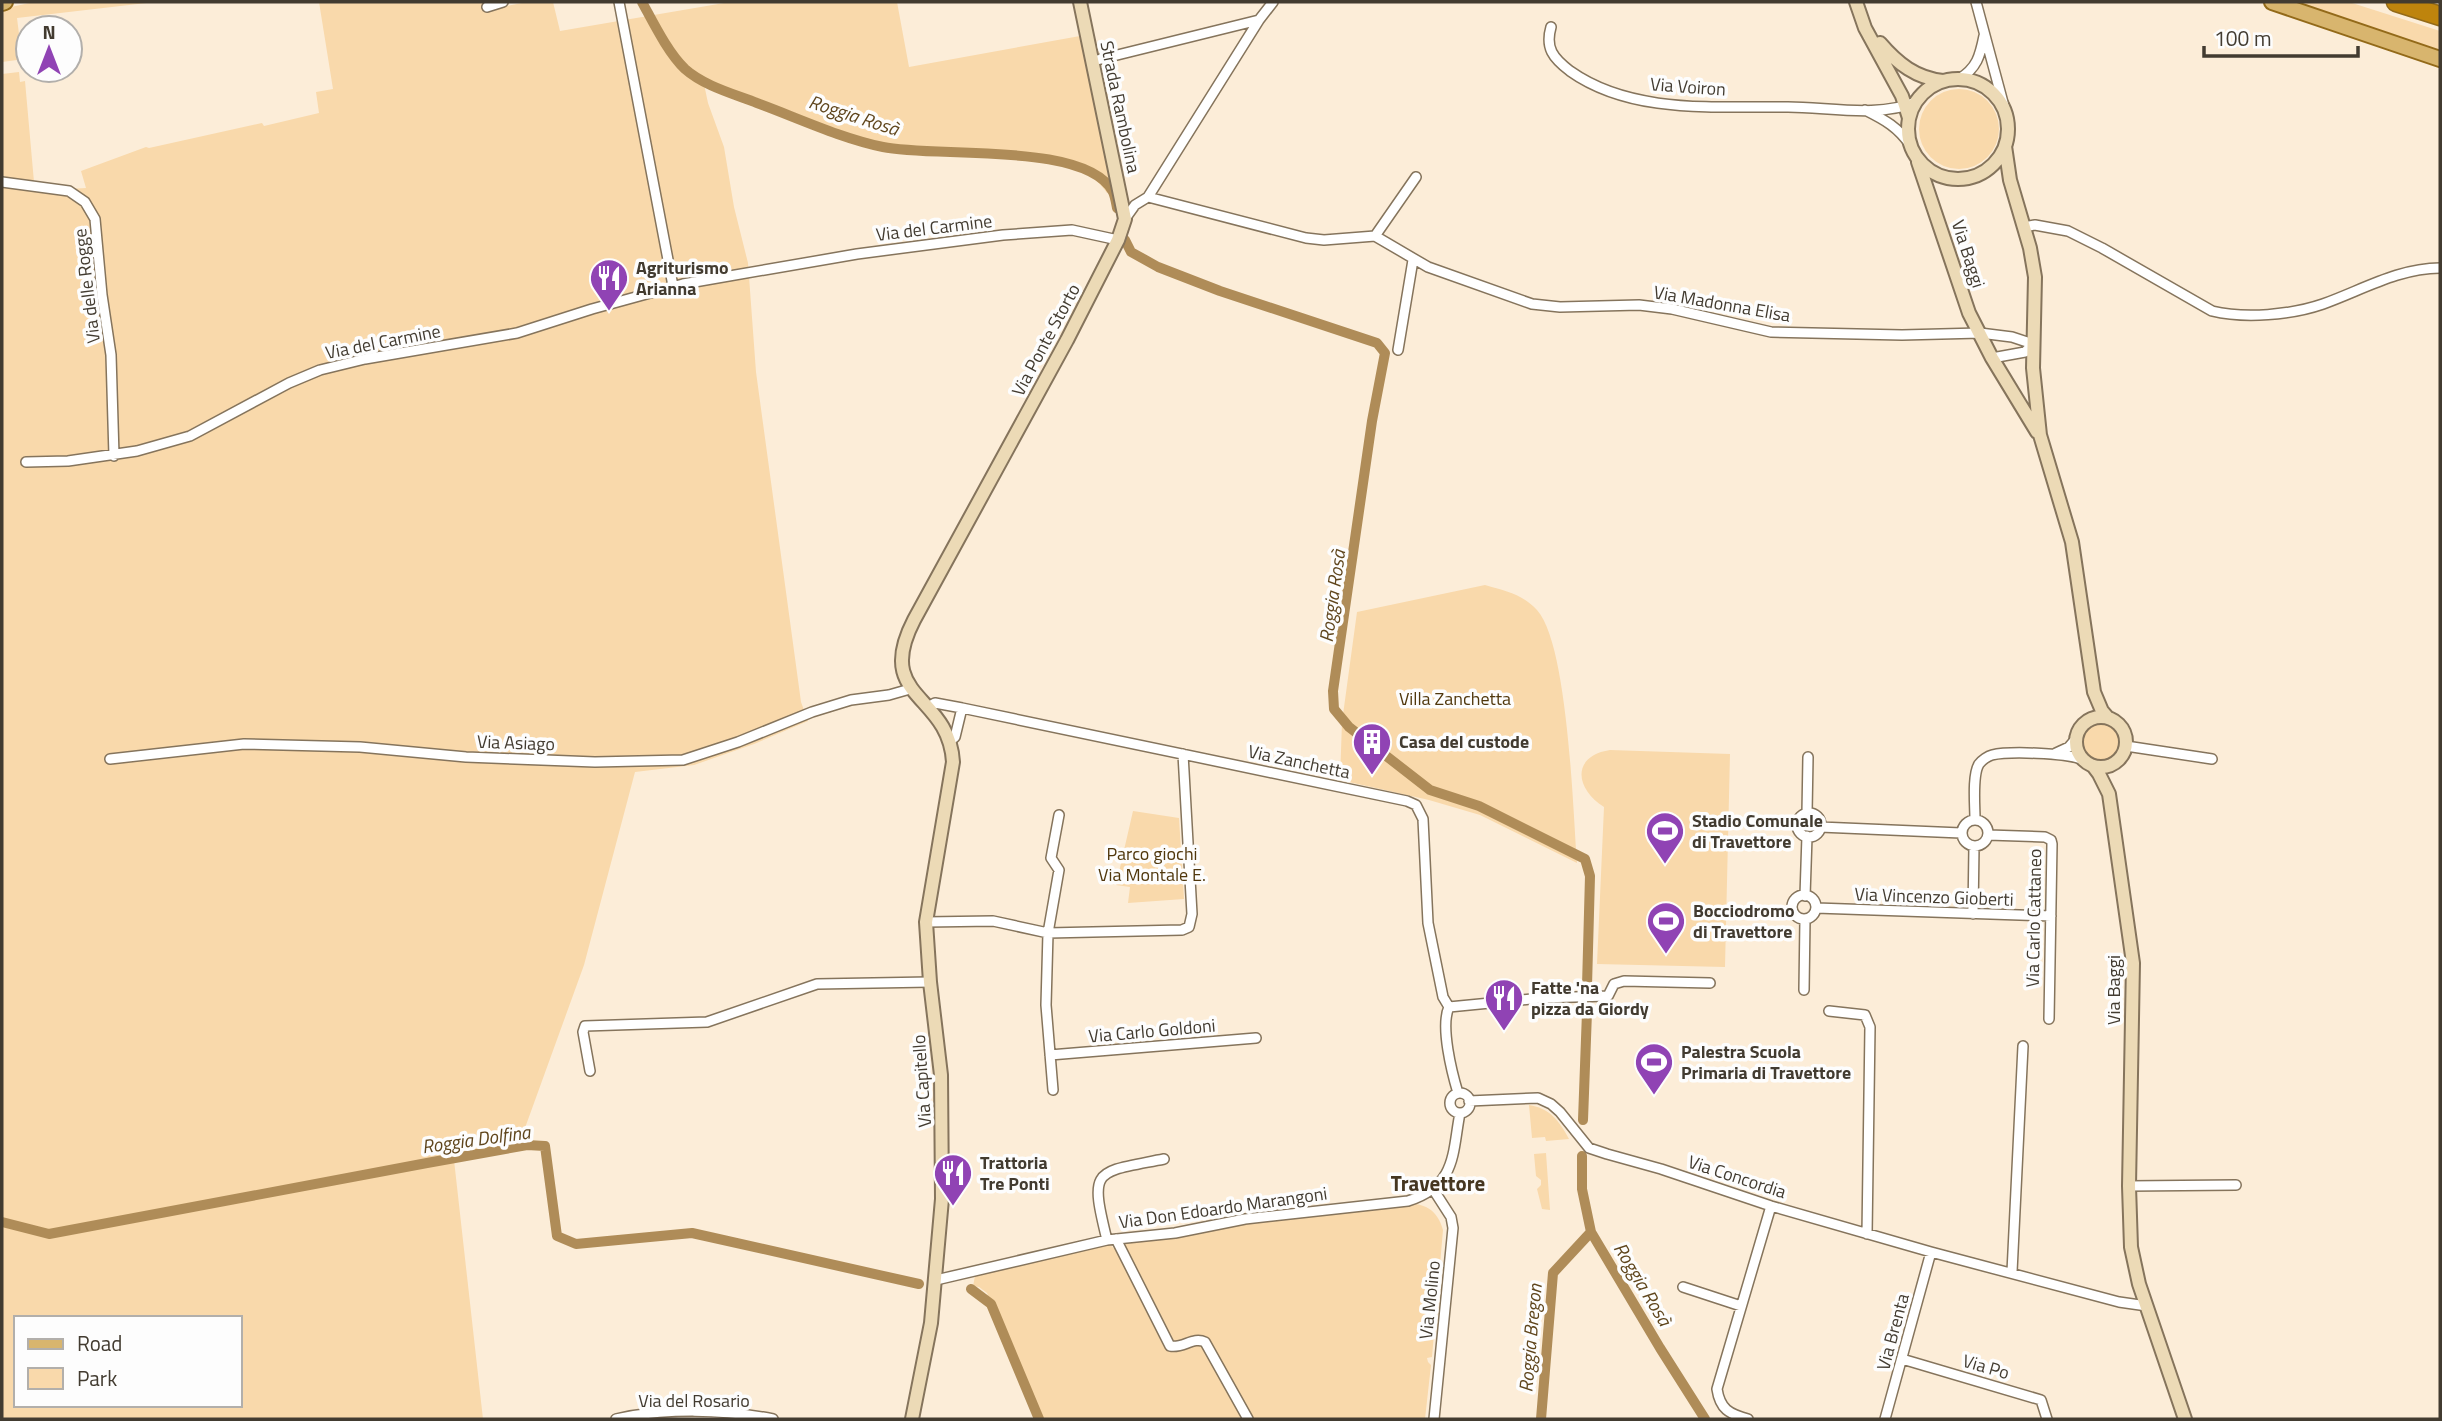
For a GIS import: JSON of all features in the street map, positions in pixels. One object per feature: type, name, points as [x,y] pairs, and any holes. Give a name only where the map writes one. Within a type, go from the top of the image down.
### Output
[{"type":"highway","points":[[2396,2],[2440,16]]},
{"type":"main road","name":"Strada Rambolina","points":[[1080,2],[1125,219]]},
{"type":"main road","name":"Via Baggi","points":[[1856,2],[1866,27],[1910,109],[1914,152],[1969,313],[1992,358],[2039,435]]},
{"type":"main road","points":[[2272,2],[2440,59]]},
{"type":"main road","name":"Via Baggi","points":[[1866,27],[1892,57],[1909,69],[1927,79],[1973,81],[1987,87],[2005,110],[2008,134],[2005,146],[2010,180],[2035,277],[2033,344],[2039,435],[2072,542],[2094,692],[2102,711],[2124,732],[2126,746],[2115,763],[2109,782],[2109,794],[2133,963],[2129,1186],[2131,1247],[2147,1306],[2185,1419]]},
{"type":"main road","points":[[1910,109],[1933,85],[1944,80]]},
{"type":"main road","points":[[1914,152],[1926,168],[1938,175],[1965,178],[1978,175],[1989,168],[1999,158],[2005,146]]},
{"type":"main road","name":"Via Ponte Storto","points":[[910,689],[902,670],[901,651],[907,633],[1067,340],[1118,240],[1125,219]]},
{"type":"main road","points":[[910,689],[929,707]]},
{"type":"main road","name":"Via Baggi","points":[[2076,740],[2091,713],[2094,692]]},
{"type":"main road","name":"Via Capitello","points":[[912,1419],[931,1323],[942,1199],[941,1075],[926,922],[953,762],[950,741],[943,725],[929,707]]},
{"type":"main road","points":[[2088,721],[2108,718]]},
{"type":"main road","points":[[2076,740],[2076,750],[2081,759]]},
{"type":"main road","name":"Via Baggi","points":[[2081,759],[2093,766],[2109,794]]},
{"type":"main road","points":[[2093,766],[2104,767],[2115,763]]},
{"type":"street","points":[[487,7],[503,2]]},
{"type":"street","points":[[619,2],[673,286]]},
{"type":"street","name":"Via Ponte Storto","points":[[1125,219],[1135,205],[1148,197],[1273,2]]},
{"type":"street","name":"Via Baggi","points":[[1976,2],[2005,110]]},
{"type":"street","points":[[1093,61],[1259,20]]},
{"type":"street","name":"Via Voiron","points":[[1551,27],[1547,40],[1555,59],[1596,86],[1623,96],[1660,103],[1703,106],[1910,109]]},
{"type":"street","points":[[1959,79],[1970,72],[1980,58],[1985,34]]},
{"type":"street","points":[[1884,109],[1895,94],[1895,83]]},
{"type":"street","name":"Via Voiron","points":[[1863,110],[1887,121],[1900,131],[1914,152]]},
{"type":"street","points":[[1148,197],[1306,238],[1324,240],[1375,236],[1416,177]]},
{"type":"street","name":"Via delle Rogge","points":[[2,182],[69,191],[85,202],[95,219],[111,355],[114,456]]},
{"type":"street","points":[[2024,227],[2035,225],[2068,231],[2212,312],[2232,316],[2260,316],[2319,305],[2407,271],[2440,268]]},
{"type":"street","name":"Via del Carmine","points":[[26,462],[114,456],[190,436],[289,383],[320,370],[365,359],[517,333],[673,286],[857,254],[1003,235],[1072,230],[1118,240]]},
{"type":"street","name":"Via Madonna Elisa","points":[[1375,236],[1413,260],[1490,291],[1532,304],[1560,307],[1639,305],[1672,309],[1771,332],[1980,333],[2012,337],[2033,344]]},
{"type":"street","points":[[1398,350],[1413,260]]},
{"type":"street","points":[[1992,358],[2025,352],[2033,344]]},
{"type":"street","name":"Via Asiago","points":[[110,759],[244,744],[360,747],[466,757],[595,762],[683,760],[738,743],[812,712],[851,700],[910,689]]},
{"type":"street","name":"Via Zanchetta","points":[[929,707],[935,703],[962,708],[1416,805],[1423,819],[1422,850],[1428,923],[1443,997],[1448,1007],[1446,1018],[1452,1071],[1458,1093]]},
{"type":"street","name":"Via Capitello","points":[[950,741],[955,737],[962,708]]},
{"type":"street","points":[[2051,755],[2069,747],[2076,740]]},
{"type":"street","points":[[2126,746],[2212,759]]},
{"type":"street","points":[[926,922],[993,921],[1048,933],[1182,930],[1189,927],[1192,914],[1183,754]]},
{"type":"street","points":[[1975,819],[1976,772],[1983,759],[2003,754],[2081,759]]},
{"type":"street","points":[[1807,813],[1808,757]]},
{"type":"street","points":[[1807,813],[1818,818],[1820,827],[1814,835],[1807,836],[1799,832],[1797,826],[1799,818],[1807,813]]},
{"type":"street","points":[[1054,1090],[1046,1005],[1048,933],[1059,870],[1051,858],[1059,815]]},
{"type":"street","points":[[1975,819],[1985,824],[1988,835],[1985,842],[1974,846],[1964,841],[1961,834],[1964,825],[1975,819]]},
{"type":"street","points":[[1820,827],[1961,834]]},
{"type":"street","name":"Via Carlo Cattaneo","points":[[1988,835],[2045,837],[2051,840],[2049,1018]]},
{"type":"street","points":[[1805,896],[1807,836]]},
{"type":"street","points":[[1973,914],[1974,846]]},
{"type":"street","points":[[1805,896],[1814,900],[1816,908],[1812,915],[1805,919],[1797,917],[1792,908],[1797,898],[1805,896]]},
{"type":"street","name":"Via Vincenzo Gioberti","points":[[1816,908],[2051,916]]},
{"type":"street","points":[[1804,990],[1805,919]]},
{"type":"street","points":[[1448,1007],[1541,998],[1608,996],[1614,984],[1624,981],[1710,983]]},
{"type":"street","points":[[590,1071],[583,1032],[585,1026],[706,1022],[817,984],[930,982]]},
{"type":"street","points":[[1829,1011],[1865,1015],[1870,1027],[1867,1234]]},
{"type":"street","name":"Via Carlo Goldoni","points":[[1050,1055],[1256,1038]]},
{"type":"street","points":[[2012,1272],[2023,1046]]},
{"type":"street","points":[[1458,1093],[1465,1095],[1469,1101],[1467,1109],[1460,1113],[1452,1110],[1450,1105],[1450,1099],[1458,1093]]},
{"type":"street","name":"Via Concordia","points":[[1469,1101],[1538,1098],[1560,1112],[1589,1148],[1867,1234],[2119,1303],[2147,1306]]},
{"type":"street","points":[[1433,1189],[1453,1161],[1460,1113]]},
{"type":"street","points":[[1164,1159],[1106,1172],[1097,1183],[1097,1201],[1111,1240],[1170,1346],[1177,1348],[1195,1340],[1205,1342],[1248,1419]]},
{"type":"street","points":[[2129,1186],[2236,1185]]},
{"type":"street","name":"Via Don Edoardo Marangoni","points":[[936,1280],[1111,1240],[1175,1233],[1245,1219],[1408,1200],[1433,1189]]},
{"type":"street","name":"Via Molino","points":[[1433,1189],[1451,1217],[1453,1227],[1434,1419]]},
{"type":"street","points":[[1748,1419],[1731,1415],[1724,1410],[1718,1400],[1717,1389],[1771,1206]]},
{"type":"street","name":"Via Brenta","points":[[1885,1419],[1931,1252]]},
{"type":"street","points":[[1683,1287],[1741,1306]]},
{"type":"street","name":"Via Po","points":[[1902,1359],[2041,1400],[2048,1419]]},
{"type":"street","name":"Via del Rosario","points":[[616,1419],[639,1414],[696,1413],[773,1419]]},
{"type":"green space","points":[[34,2],[155,2],[52,14],[14,14],[14,60],[2,62],[2,9]]},
{"type":"green space","points":[[319,2],[495,2],[496,8],[527,2],[553,2],[560,31],[730,2],[897,2],[909,67],[1080,36],[1117,184],[1107,193],[1097,181],[1083,172],[1051,163],[905,153],[865,147],[704,84],[724,147],[734,207],[748,263],[756,372],[801,702],[808,721],[694,765],[635,772],[584,965],[517,1150],[454,1160],[483,1419],[2,1419],[2,186],[32,191],[86,188],[81,171],[146,147],[262,123],[264,126],[319,113],[316,92],[333,89]]},
{"type":"green space","points":[[2296,2],[2349,2],[2440,31],[2440,50]]},
{"type":"green space","points":[[14,73],[14,84],[25,84],[34,182],[2,176],[2,74]]},
{"type":"green space","points":[[1959,89],[1974,92],[1987,101],[1996,114],[1999,129],[1996,144],[1987,157],[1974,166],[1959,169],[1944,166],[1931,157],[1922,144],[1919,129],[1922,114],[1931,101],[1944,92]]},
{"type":"green space","name":"Villa Zanchetta","points":[[1485,585],[1526,600],[1537,610],[1547,628],[1556,657],[1567,730],[1577,863],[1480,815],[1429,800],[1340,780],[1342,722],[1357,612]]},
{"type":"green space","points":[[2101,724],[2114,730],[2120,743],[2114,756],[2101,762],[2088,756],[2082,743],[2088,730]]},
{"type":"green space","name":"Stadio Comunale di Travettore","points":[[1610,750],[1730,754],[1725,967],[1597,964],[1604,807],[1587,791],[1582,774],[1583,766],[1589,759],[1597,753]]},
{"type":"green space","name":"Parco giochi Via Montale E.","points":[[1133,811],[1179,818],[1184,899],[1128,903],[1130,887],[1116,885]]},
{"type":"green space","points":[[1529,1105],[1543,1109],[1554,1117],[1569,1139],[1546,1141],[1545,1137],[1532,1138]]},
{"type":"green space","points":[[1546,1153],[1550,1210],[1542,1209],[1537,1189],[1541,1180],[1536,1176],[1534,1154]]},
{"type":"green space","points":[[1403,1202],[1429,1209],[1437,1217],[1443,1230],[1432,1357],[1427,1358],[1431,1365],[1425,1419],[1038,1419],[987,1293],[973,1286],[976,1271],[1101,1243],[1110,1245],[1116,1250],[1164,1347],[1174,1341],[1126,1247],[1125,1239]]},
{"type":"waterway","name":"Roggia Rosà","points":[[642,2],[661,37],[685,69],[720,89],[835,133],[883,147],[1007,154],[1073,165],[1098,176],[1113,192],[1117,208]]},
{"type":"waterway","name":"Roggia Rosà","points":[[1125,240],[1131,252],[1158,267],[1220,291],[1377,343],[1385,353],[1372,421],[1333,691],[1334,709],[1349,727],[1430,790],[1479,806],[1585,859],[1590,876],[1587,986]]},
{"type":"waterway","name":"Roggia Rosà","points":[[1583,1120],[1587,1012]]},
{"type":"waterway","name":"Roggia Dolfina","points":[[2,1222],[49,1234],[527,1145],[545,1146],[557,1236],[576,1244],[692,1233],[919,1284]]},
{"type":"waterway","name":"Roggia Rosà","points":[[1582,1156],[1582,1189],[1591,1232],[1705,1419]]},
{"type":"waterway","name":"Roggia Bregon","points":[[1541,1419],[1553,1273],[1591,1232]]},
{"type":"waterway","name":"Roggia Dolfina","points":[[971,1289],[991,1304],[1039,1419]]},
{"type":"place","name":"Agriturismo Arianna","points":[[609,312]]},
{"type":"place","name":"Casa del custode","points":[[1372,776]]},
{"type":"place","name":"Stadio Comunale di Travettore","points":[[1665,865]]},
{"type":"place","name":"Bocciodromo di Travettore","points":[[1666,955]]},
{"type":"place","name":"Fatte 'na pizza da Giordy","points":[[1504,1032]]},
{"type":"place","name":"Palestra Scuola Primaria di Travettore","points":[[1654,1096]]},
{"type":"place","name":"Trattoria Tre Ponti","points":[[953,1207]]},
{"type":"district","name":"Travettore","points":[[1438,1184]]}]
